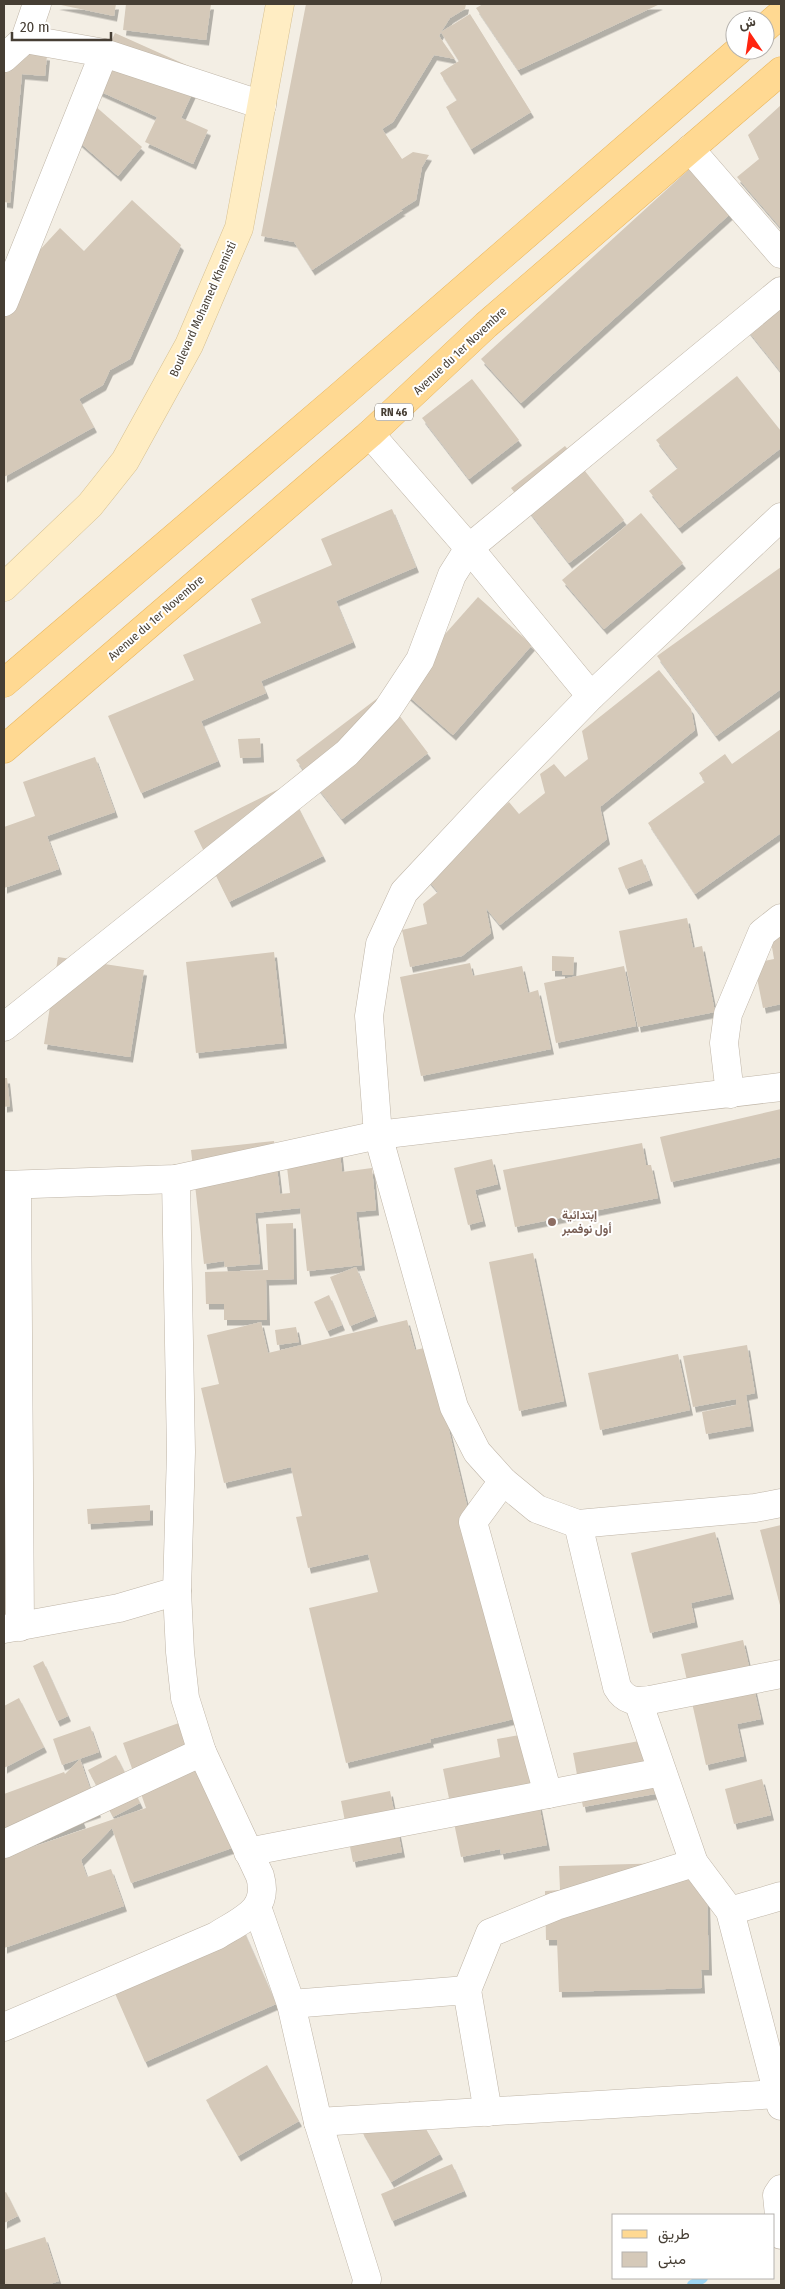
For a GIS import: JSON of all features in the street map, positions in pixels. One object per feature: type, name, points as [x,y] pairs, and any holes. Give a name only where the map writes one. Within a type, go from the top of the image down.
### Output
[{"type":"main road","name":"Boulevard Mohamed Khemisti","points":[[4,587],[90,505],[125,461],[159,402],[188,345],[239,228],[280,4]]},
{"type":"main road","points":[[4,683],[339,397],[727,60]]},
{"type":"main road","name":"Avenue du 1er Novembre","points":[[4,748],[370,434],[486,325],[781,70]]},
{"type":"street","points":[[4,58],[25,39],[37,4]]},
{"type":"street","points":[[25,39],[104,53],[262,105]]},
{"type":"street","points":[[4,302],[104,53]]},
{"type":"street","points":[[690,149],[781,254]]},
{"type":"street","points":[[4,1027],[347,753],[387,710],[420,660],[452,575],[469,548],[781,291]]},
{"type":"street","points":[[370,434],[469,548],[591,696]]},
{"type":"street","points":[[781,517],[591,696],[404,892],[380,944],[369,1016],[378,1135],[454,1407],[477,1452],[503,1481],[537,1510],[578,1524],[755,1508],[781,1503]]},
{"type":"street","points":[[730,1094],[724,1043],[728,1014],[762,933],[781,918]]},
{"type":"street","points":[[177,1591],[119,1608],[12,1628],[10,1185],[176,1179],[378,1135],[781,1088]]},
{"type":"street","points":[[4,2027],[216,1936],[244,1919],[257,1907],[262,1897],[263,1887],[202,1752],[185,1698],[177,1591],[181,1452],[176,1179]]},
{"type":"street","points":[[503,1481],[473,1522],[548,1794]]},
{"type":"street","points":[[578,1524],[617,1687],[628,1700],[638,1701],[781,1674]]},
{"type":"street","points":[[318,2122],[488,2112],[780,2100],[730,1911],[694,1863],[638,1701]]},
{"type":"street","points":[[4,1844],[202,1752]]},
{"type":"street","points":[[248,1852],[662,1772]]},
{"type":"street","points":[[488,2112],[467,1990],[490,1933],[556,1906],[694,1863]]},
{"type":"street","points":[[730,1911],[781,1896]]},
{"type":"street","points":[[257,1907],[291,2004],[318,2122],[367,2279],[366,2285]]},
{"type":"street","points":[[291,2004],[467,1990]]},
{"type":"street","points":[[781,2188],[777,2195],[781,2235]]},
{"type":"building","points":[[56,4],[116,4],[114,16]]},
{"type":"building","points":[[126,4],[211,4],[206,40],[123,30]]},
{"type":"building","points":[[306,4],[466,4],[465,9],[450,18],[439,36],[455,59],[434,55],[393,122],[382,129],[402,159],[413,152],[429,155],[422,167],[416,200],[312,270],[294,242],[261,236]]},
{"type":"building","points":[[483,4],[660,4],[518,70],[476,8]]},
{"type":"building","points":[[470,14],[531,112],[471,149],[446,107],[457,100],[440,73],[459,61],[441,32]]},
{"type":"building","points":[[115,33],[202,72],[181,118],[208,130],[193,164],[145,142],[157,117],[90,87]]},
{"type":"building","points":[[4,50],[47,55],[45,76],[22,74],[10,203],[4,202]]},
{"type":"building","points":[[86,98],[142,147],[118,176],[61,126]]},
{"type":"building","points":[[781,105],[781,228],[737,177],[759,159],[748,135]]},
{"type":"building","points":[[709,151],[750,196],[521,403],[481,359]]},
{"type":"building","points":[[132,200],[181,245],[130,359],[110,370],[103,385],[79,399],[94,427],[4,477],[4,289],[60,228],[84,251]]},
{"type":"building","points":[[781,300],[781,372],[746,328]]},
{"type":"building","points":[[737,376],[781,431],[781,448],[679,528],[649,491],[678,468],[656,440]]},
{"type":"building","points":[[472,379],[519,440],[469,479],[422,418]]},
{"type":"building","points":[[565,446],[624,520],[569,563],[511,488]]},
{"type":"building","points":[[392,509],[416,567],[336,601],[353,642],[261,681],[266,693],[201,721],[218,761],[141,793],[108,716],[194,680],[183,655],[261,623],[251,599],[332,565],[321,539]]},
{"type":"building","points":[[641,513],[683,563],[604,629],[562,580]]},
{"type":"building","points":[[781,567],[781,689],[716,736],[657,656]]},
{"type":"building","points":[[478,597],[532,645],[453,735],[398,687]]},
{"type":"building","points":[[659,670],[691,709],[695,730],[600,807],[607,839],[500,925],[486,908],[491,933],[462,956],[410,967],[402,930],[427,924],[423,904],[438,892],[424,875],[509,802],[519,814],[545,793],[540,774],[554,764],[565,777],[588,759],[582,731]]},
{"type":"building","points":[[383,694],[428,753],[342,819],[296,760]]},
{"type":"building","points":[[781,729],[781,833],[695,894],[648,823],[705,782],[699,773],[725,754],[732,764]]},
{"type":"building","points":[[260,738],[261,757],[240,758],[238,739]]},
{"type":"building","points":[[95,757],[115,812],[47,836],[59,869],[4,888],[4,827],[35,816],[23,782]]},
{"type":"building","points":[[287,785],[323,856],[229,902],[194,831]]},
{"type":"building","points":[[642,859],[650,880],[626,889],[618,868]]},
{"type":"building","points":[[687,918],[693,948],[702,946],[715,1012],[638,1027],[619,931]]},
{"type":"building","points":[[781,921],[781,1004],[763,1008],[754,963],[774,959],[768,924]]},
{"type":"building","points":[[274,952],[284,1043],[196,1053],[186,962]]},
{"type":"building","points":[[552,956],[574,957],[573,975],[562,975],[562,971],[552,971]]},
{"type":"building","points":[[58,957],[144,970],[130,1057],[44,1044]]},
{"type":"building","points":[[470,963],[473,976],[522,966],[528,993],[538,990],[551,1049],[421,1076],[400,977]]},
{"type":"building","points":[[624,966],[636,1026],[556,1043],[544,983]]},
{"type":"building","points":[[4,1078],[7,1078],[10,1106],[4,1107]]},
{"type":"building","points":[[781,1109],[781,1157],[671,1182],[660,1137]]},
{"type":"building","points":[[274,1141],[280,1194],[290,1193],[285,1150],[339,1144],[342,1172],[372,1168],[376,1210],[356,1212],[362,1265],[307,1271],[300,1208],[255,1213],[260,1264],[225,1267],[224,1261],[204,1264],[191,1150]]},
{"type":"building","points":[[642,1143],[646,1165],[651,1165],[658,1198],[515,1227],[503,1170]]},
{"type":"building","points":[[492,1159],[498,1184],[475,1190],[483,1221],[468,1225],[454,1168]]},
{"type":"building","points":[[293,1223],[294,1279],[266,1280],[267,1320],[224,1320],[224,1304],[206,1304],[205,1272],[268,1270],[266,1224]]},
{"type":"building","points":[[533,1253],[564,1401],[519,1411],[489,1262]]},
{"type":"building","points":[[356,1267],[375,1316],[350,1326],[330,1277]]},
{"type":"building","points":[[329,1295],[342,1325],[327,1331],[314,1302]]},
{"type":"building","points":[[407,1320],[415,1350],[429,1347],[518,1718],[430,1739],[431,1742],[346,1763],[309,1608],[378,1592],[368,1554],[308,1568],[296,1517],[302,1516],[291,1467],[224,1483],[201,1388],[219,1384],[207,1335],[261,1322],[268,1353]]},
{"type":"building","points":[[296,1327],[299,1342],[277,1345],[275,1330]]},
{"type":"building","points":[[747,1345],[755,1393],[746,1395],[751,1426],[706,1434],[702,1412],[736,1405],[736,1399],[693,1407],[683,1356]]},
{"type":"building","points":[[678,1354],[690,1410],[600,1430],[588,1373]]},
{"type":"building","points":[[150,1505],[150,1520],[88,1524],[87,1509]]},
{"type":"building","points":[[781,1525],[781,1609],[760,1530]]},
{"type":"building","points":[[715,1532],[731,1594],[691,1603],[695,1622],[650,1633],[631,1553]]},
{"type":"building","points":[[743,1640],[761,1719],[737,1724],[744,1756],[706,1765],[681,1654]]},
{"type":"building","points":[[43,1661],[68,1716],[57,1721],[33,1666]]},
{"type":"building","points":[[19,1698],[44,1747],[4,1768],[4,1706]]},
{"type":"building","points":[[190,1719],[235,1847],[131,1883],[112,1828],[81,1860],[87,1877],[111,1869],[124,1906],[4,1948],[4,1794],[64,1772],[65,1774],[80,1759],[98,1812],[81,1818],[83,1823],[33,1841],[24,1850],[146,1808],[123,1743]]},
{"type":"building","points":[[90,1726],[99,1752],[62,1765],[53,1739]]},
{"type":"building","points":[[525,1734],[547,1845],[501,1854],[500,1849],[461,1857],[443,1769],[500,1757],[497,1739]]},
{"type":"building","points":[[656,1738],[666,1792],[583,1807],[573,1753]]},
{"type":"building","points":[[116,1755],[140,1803],[113,1817],[88,1770]]},
{"type":"building","points":[[762,1779],[771,1815],[734,1824],[725,1789]]},
{"type":"building","points":[[390,1791],[402,1852],[353,1862],[341,1801]]},
{"type":"building","points":[[706,1862],[709,1970],[701,1970],[702,1988],[559,1992],[557,1940],[546,1940],[545,1891],[560,1890],[559,1866]]},
{"type":"building","points":[[241,1925],[276,2004],[145,2062],[110,1982]]},
{"type":"building","points":[[267,2065],[299,2121],[238,2156],[206,2100]]},
{"type":"building","points":[[410,2101],[440,2154],[391,2182],[361,2130]]},
{"type":"building","points":[[452,2164],[464,2191],[392,2221],[381,2194]]},
{"type":"building","points":[[6,2192],[18,2216],[4,2223],[4,2193]]},
{"type":"building","points":[[45,2237],[59,2281],[47,2285],[4,2285],[4,2250]]},
{"type":"waterway","points":[[692,2285],[701,2279]]},
{"type":"place","name":"إبتدائية أول نوفمبر","points":[[552,1222]]}]
